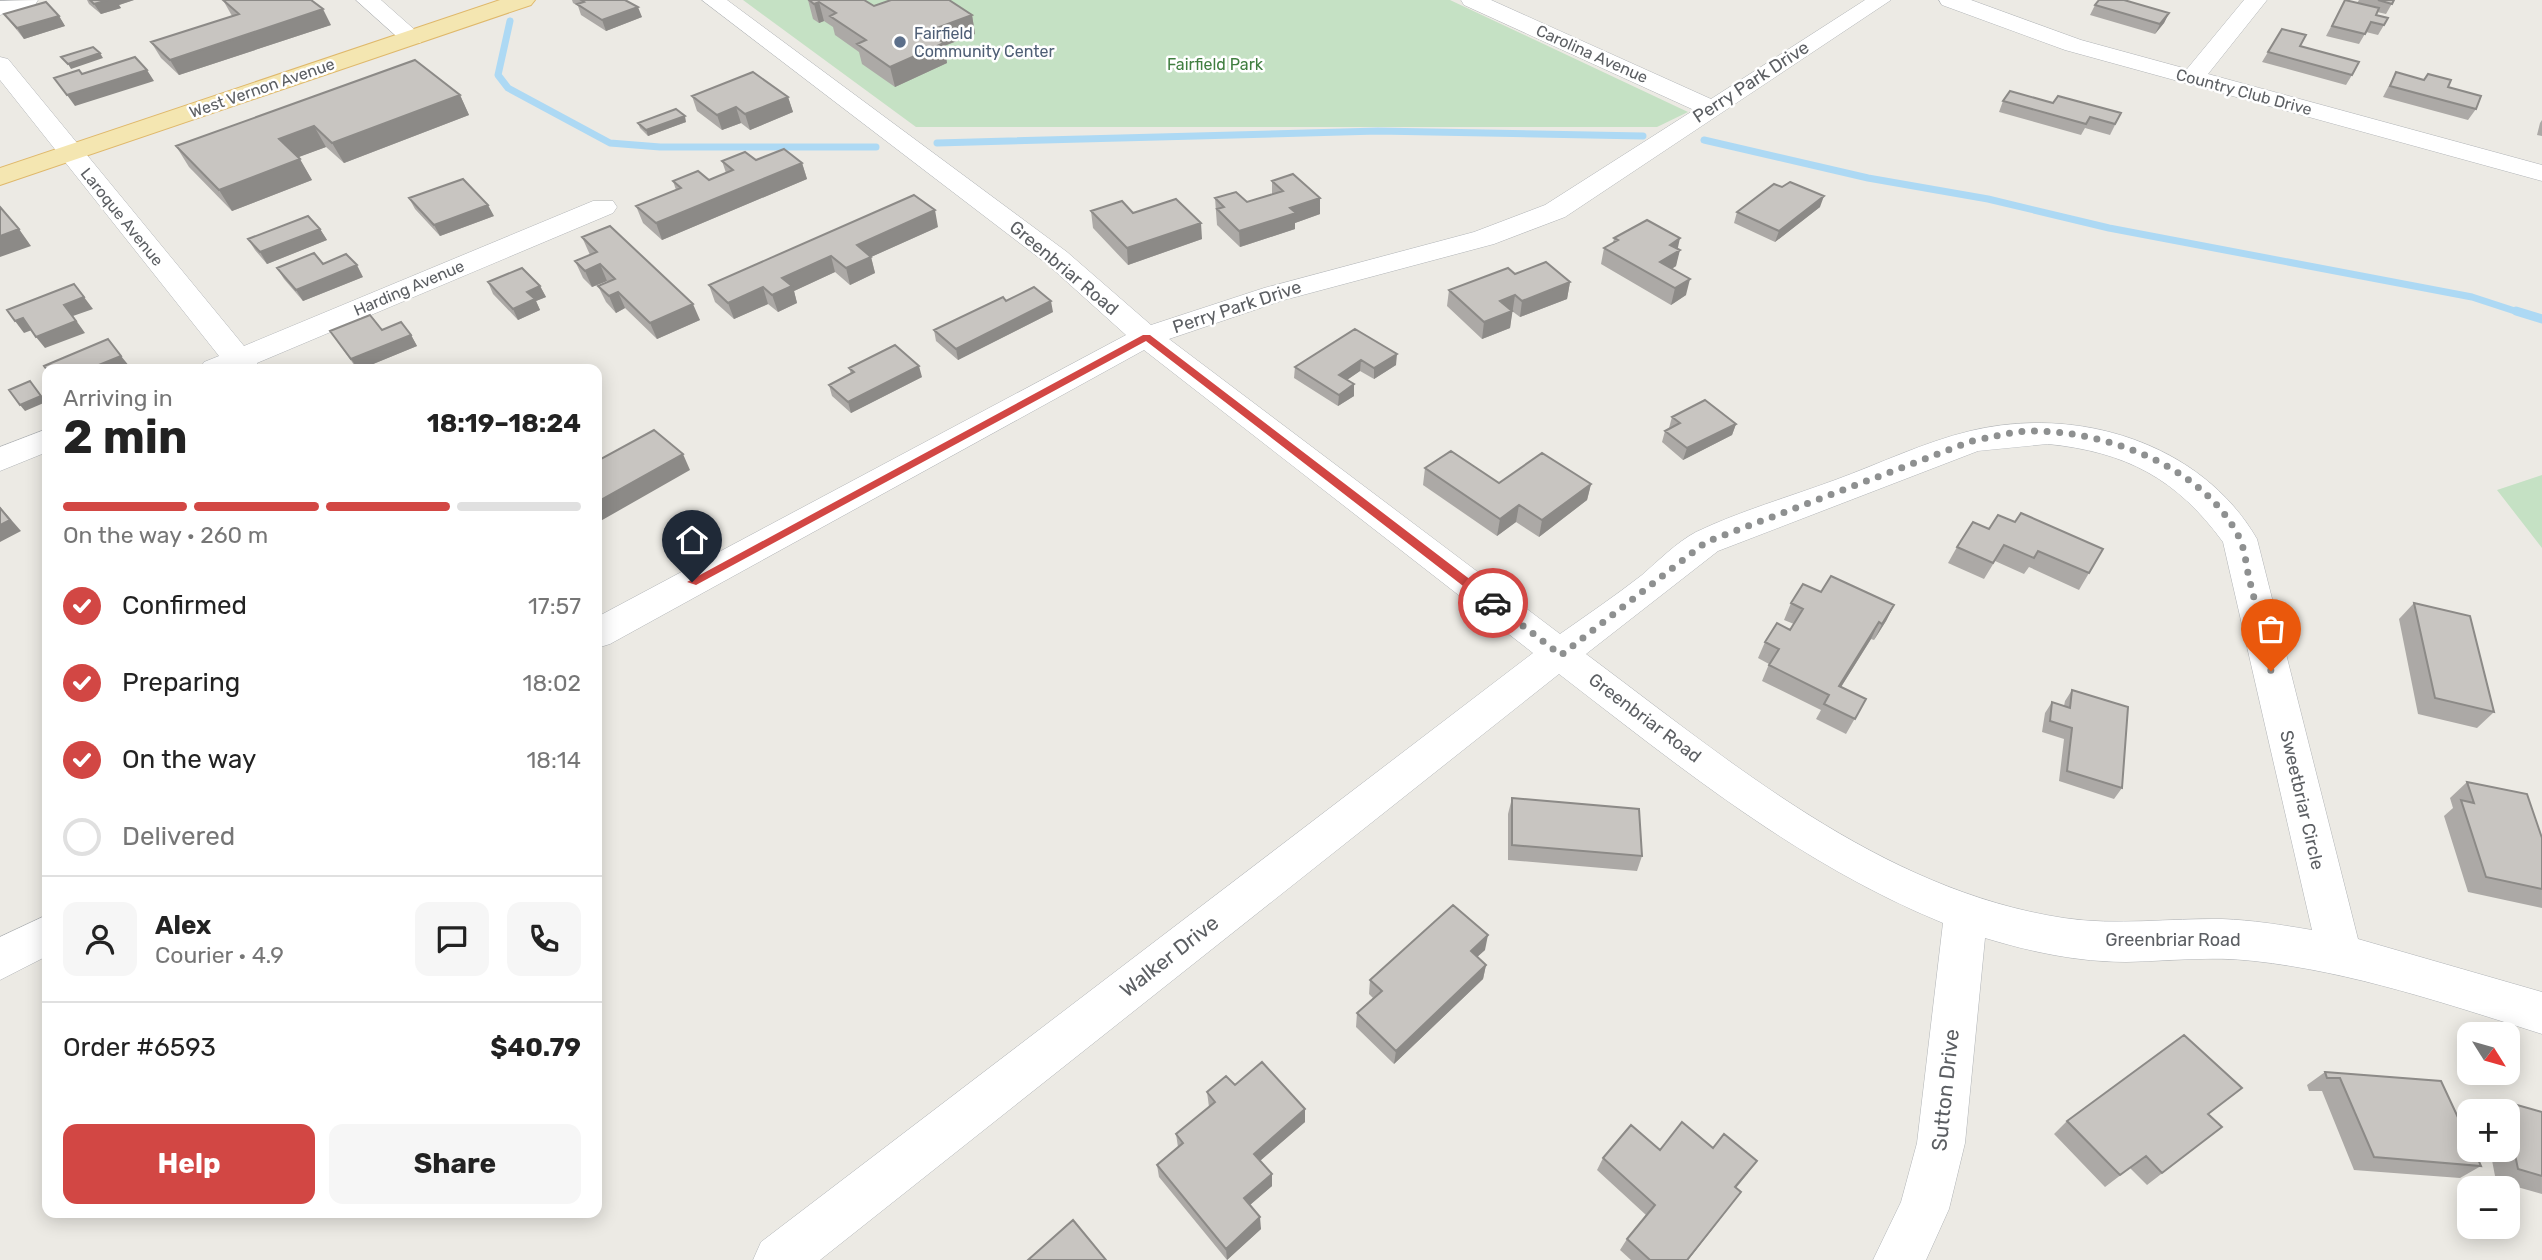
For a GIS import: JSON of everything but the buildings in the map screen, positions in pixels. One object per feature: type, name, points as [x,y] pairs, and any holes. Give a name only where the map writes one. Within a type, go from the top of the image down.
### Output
[{"type":"main road","name":"West Vernon Avenue","points":[[0,177],[523,0]]},
{"type":"street","points":[[0,8],[27,0]]},
{"type":"street","points":[[367,0],[412,38]]},
{"type":"street","name":"Greenbriar Road","points":[[713,0],[1057,258],[1146,337],[1561,655],[1780,818],[1881,874],[1966,912],[2026,930],[2075,939],[2124,942],[2208,937],[2299,947],[2424,976],[2542,1013]]},
{"type":"street","name":"Carolina Avenue","points":[[1472,0],[1711,108]]},
{"type":"street","name":"Perry Park Drive","points":[[602,631],[1146,337],[1274,294],[1483,238],[1542,217],[1880,0]]},
{"type":"street","name":"Country Club Drive","points":[[1950,0],[2015,14],[2073,45],[2542,173]]},
{"type":"street","points":[[2192,78],[2256,0]]},
{"type":"street","name":"Laroque Avenue","points":[[0,64],[231,364]]},
{"type":"street","name":"Harding Avenue","points":[[238,364],[603,207]]},
{"type":"street","name":"Sweetbriar Circle","points":[[1561,655],[1706,542],[1752,523],[1972,441],[2009,433],[2074,435],[2120,446],[2164,466],[2202,492],[2218,507],[2240,539],[2340,957]]},
{"type":"street","points":[[0,460],[42,442]]},
{"type":"street","name":"Walker Drive","points":[[779,1260],[1523,680],[1561,655]]},
{"type":"street","name":"Sutton Drive","points":[[1899,1260],[1924,1209],[1941,1143],[1966,912]]},
{"type":"street","points":[[0,960],[42,937]]},
{"type":"green space","name":"Fairfield Park","points":[[743,0],[1450,0],[1688,112],[1657,127],[916,127]]},
{"type":"green space","points":[[2542,475],[2542,548],[2497,490]]},
{"type":"waterway","points":[[510,21],[498,75],[508,88],[610,143],[660,147],[876,147]]},
{"type":"waterway","points":[[937,143],[1378,131],[1643,136]]},
{"type":"waterway","points":[[1704,140],[1868,178],[1988,199],[2109,228],[2472,297],[2521,313]]},
{"type":"waterway","points":[[2516,311],[2542,319]]},
{"type":"way so far","points":[[1493,603],[1561,655],[1706,542],[1972,441],[2009,433],[2051,432],[2097,439],[2142,455],[2184,478],[2218,507],[2240,539],[2271,671]]},
{"type":"place","name":"Fairfield Community Center","points":[[900,42]]},
{"type":"route","points":[[692,582],[1146,337],[1493,603]]}]
